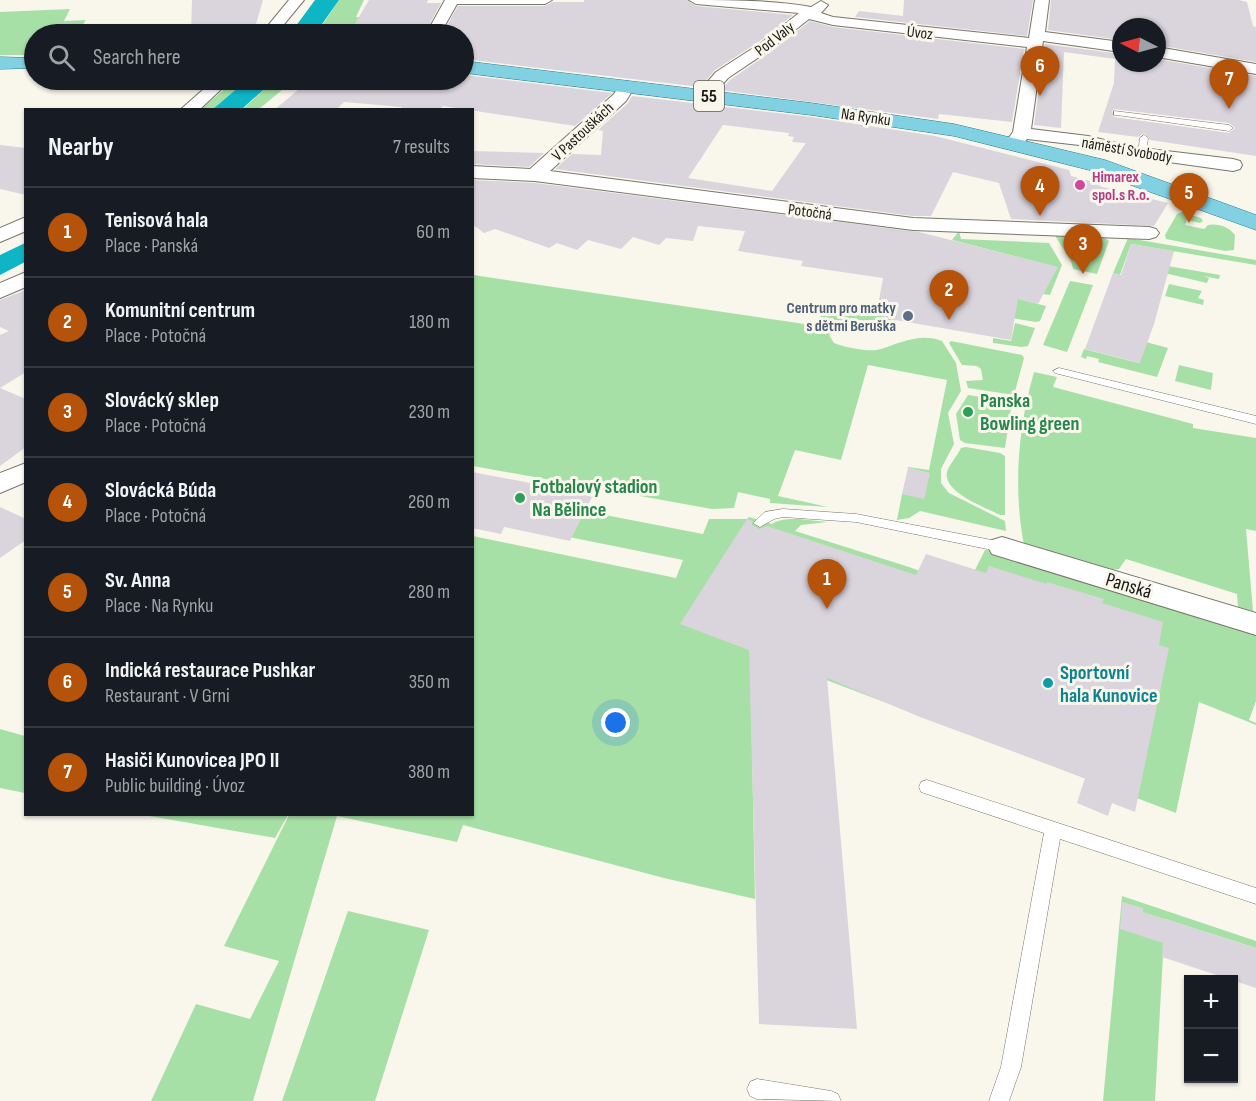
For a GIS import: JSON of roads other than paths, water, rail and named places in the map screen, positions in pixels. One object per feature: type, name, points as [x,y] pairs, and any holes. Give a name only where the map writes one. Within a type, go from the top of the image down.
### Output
[{"type":"main road","points":[[0,63],[24,63]]},
{"type":"main road","name":"Na Rynku","points":[[474,68],[895,120],[1018,138],[1256,223]]},
{"type":"street","points":[[277,24],[297,0]]},
{"type":"street","points":[[439,24],[452,0],[545,0]]},
{"type":"street","name":"Pod Valy","points":[[696,0],[813,9]]},
{"type":"street","points":[[1018,138],[1042,0]]},
{"type":"street","name":"Pod Valy","points":[[703,96],[722,75],[766,46],[813,9]]},
{"type":"street","name":"Úvoz","points":[[813,9],[844,22],[1112,46]]},
{"type":"street","points":[[1166,54],[1256,69]]},
{"type":"street","name":"V Pastouškách","points":[[534,175],[612,104],[627,86]]},
{"type":"street","points":[[190,108],[211,90]]},
{"type":"street","name":"náměstí Svobody","points":[[1018,138],[1143,145],[1233,165]]},
{"type":"street","name":"Potočná","points":[[474,172],[534,175],[913,224],[1149,233]]},
{"type":"street","points":[[0,236],[24,224]]},
{"type":"street","points":[[0,291],[24,279]]},
{"type":"street","points":[[0,484],[24,472]]},
{"type":"street","name":"Panská","points":[[1002,547],[1256,624]]},
{"type":"lane","points":[[1117,112],[1229,128]]},
{"type":"lane","points":[[1145,126],[1152,122],[1173,124],[1173,120]]},
{"type":"lane","points":[[1059,371],[1256,420]]},
{"type":"lane","points":[[760,523],[770,514],[783,513],[856,518],[1002,547]]},
{"type":"lane","points":[[927,787],[1256,896]]},
{"type":"lane","points":[[999,1101],[1011,1067],[1053,829]]},
{"type":"lane","points":[[757,1089],[831,1101]]},
{"type":"water","points":[[315,0],[339,0],[322,24],[297,24]]},
{"type":"water","points":[[235,90],[263,90],[243,108],[214,108]]},
{"type":"water","points":[[24,243],[24,263],[0,275],[0,255]]},
{"type":"place","name":"Indická restaurace Pushkar","points":[[1040,96]]},
{"type":"place","name":"Hasiči Kunovicea JPO II","points":[[1229,109]]},
{"type":"place","name":"Himarex spol.s R.o.","points":[[1080,185]]},
{"type":"place","name":"Slovácká Búda","points":[[1040,216]]},
{"type":"place","name":"Sv. Anna","points":[[1189,223]]},
{"type":"place","name":"Slovácký sklep","points":[[1083,274]]},
{"type":"place","name":"Centrum pro matky s dětmi Beruška","points":[[908,316]]},
{"type":"place","name":"Komunitní centrum","points":[[949,320]]},
{"type":"place","name":"Panska Bowling green","points":[[968,412]]},
{"type":"place","name":"Fotbalový stadion Na Bělince","points":[[520,498]]},
{"type":"place","name":"Tenisová hala","points":[[827,609]]},
{"type":"place","name":"Sportovní hala Kunovice","points":[[1048,683]]}]
